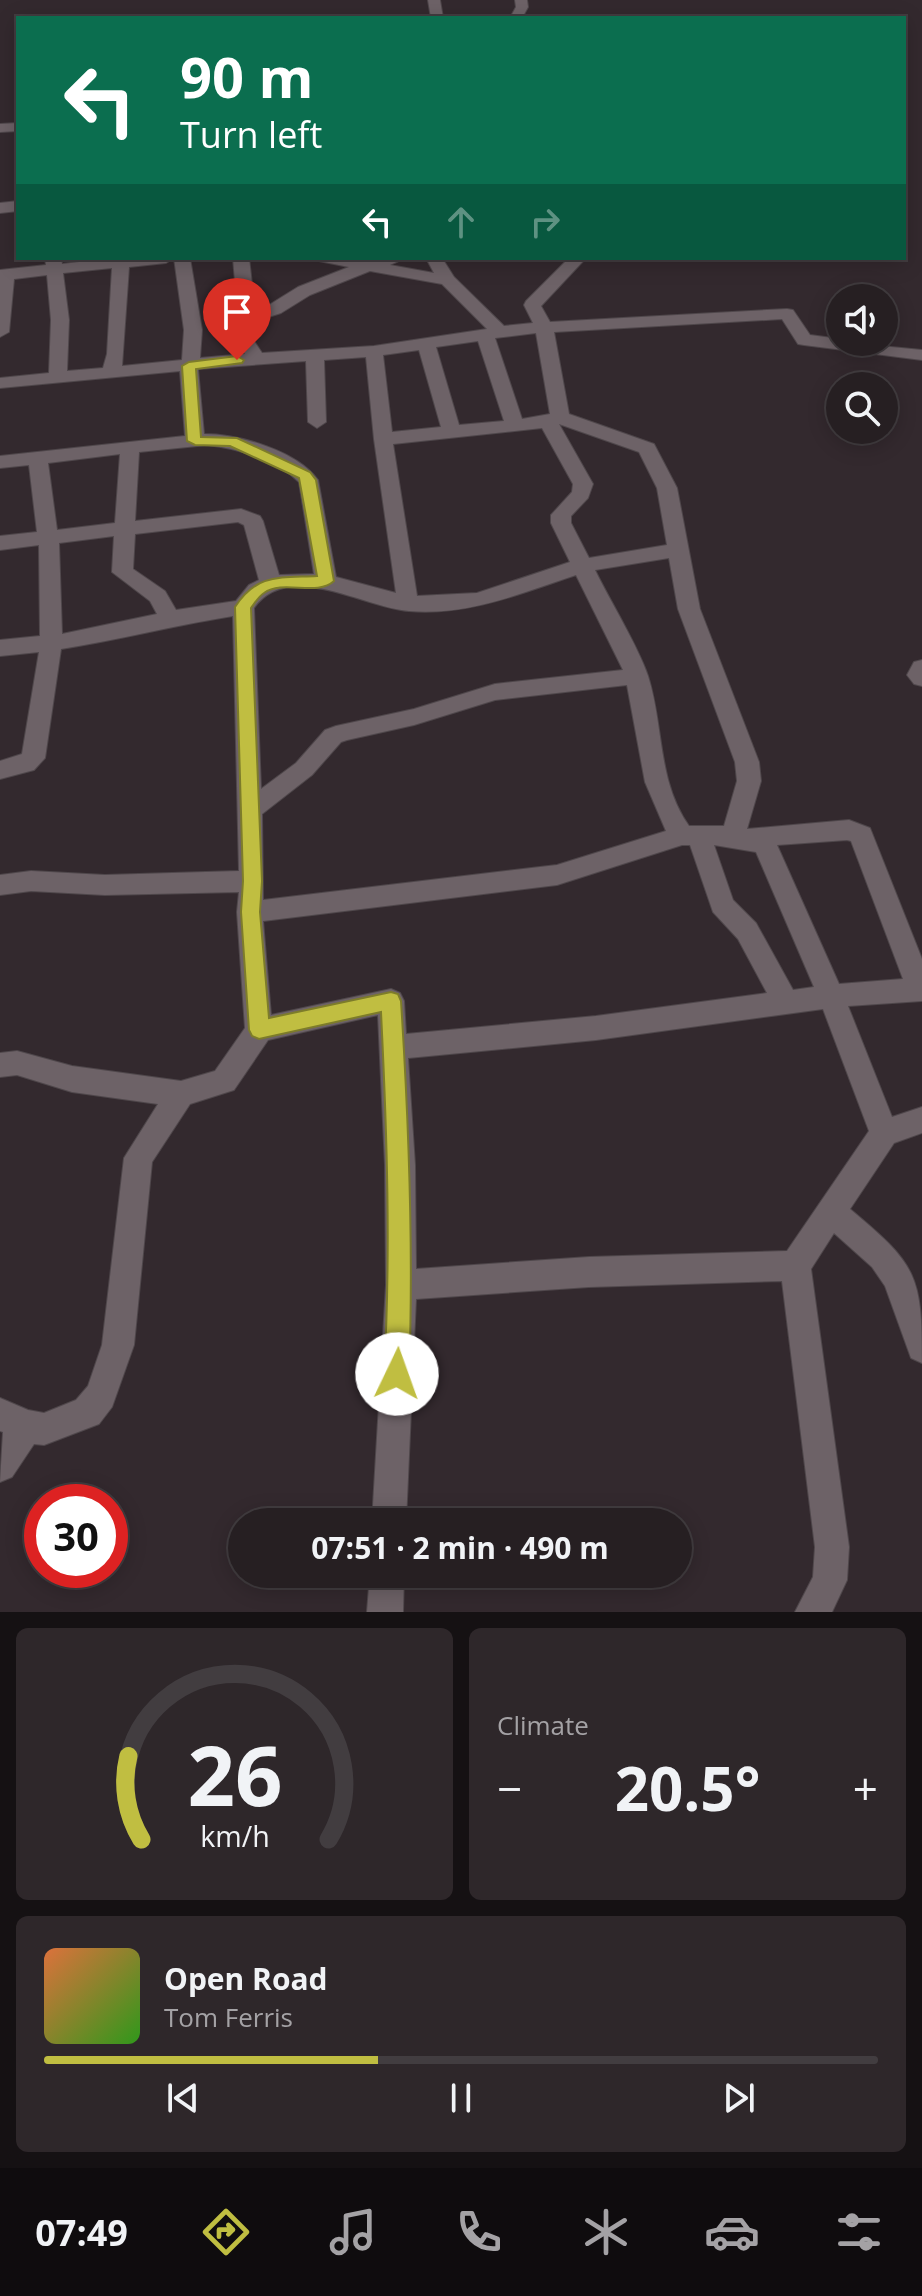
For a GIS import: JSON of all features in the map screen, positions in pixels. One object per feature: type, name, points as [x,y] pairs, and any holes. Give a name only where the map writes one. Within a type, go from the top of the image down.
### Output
[{"type":"street","points":[[182,260],[194,345],[189,366],[195,441]]},
{"type":"street","points":[[241,260],[247,318]]},
{"type":"street","points":[[338,260],[447,280]]},
{"type":"street","points":[[256,358],[241,335],[247,318],[275,309],[304,291],[389,260]]},
{"type":"street","points":[[435,260],[447,280],[492,332],[515,426]]},
{"type":"street","points":[[576,260],[532,305],[544,328],[554,420],[583,484],[581,494],[561,515],[561,523],[637,676],[648,748],[671,824],[690,836],[722,905],[747,931],[786,1002]]},
{"type":"street","points":[[0,332],[3,275],[53,263],[122,261],[116,354],[111,372]]},
{"type":"street","points":[[53,263],[60,320],[58,378]]},
{"type":"street","points":[[0,383],[256,358],[374,351],[492,332],[787,314],[804,340],[922,355]]},
{"type":"street","points":[[426,343],[452,432]]},
{"type":"street","points":[[374,351],[383,439],[408,604]]},
{"type":"street","points":[[315,355],[317,422]]},
{"type":"street","points":[[383,439],[554,420],[640,444],[653,454],[667,488],[689,609],[747,762],[749,781],[742,836]]},
{"type":"street","points":[[0,462],[195,441],[232,441],[305,475],[326,581]]},
{"type":"street","points":[[130,449],[122,572],[158,596],[170,618]]},
{"type":"street","points":[[0,770],[26,764],[33,758],[51,643],[50,551],[38,458]]},
{"type":"street","points":[[0,543],[248,516],[253,521],[271,584]]},
{"type":"street","points":[[0,1065],[17,1063],[72,1079],[181,1094],[224,1081],[259,1030],[250,912],[252,881],[243,607],[257,589],[271,584],[326,581],[408,604],[478,600],[580,566],[677,550]]},
{"type":"street","points":[[0,648],[107,634],[170,618],[243,607]]},
{"type":"street","points":[[922,668],[918,675],[922,678]]},
{"type":"street","points":[[250,810],[304,769],[333,736],[344,732],[414,717],[495,692],[637,676]]},
{"type":"street","points":[[250,912],[557,875],[690,836],[849,830],[861,835],[921,990],[831,996],[596,1028],[393,1047]]},
{"type":"street","points":[[742,836],[765,845],[831,996],[884,1133]]},
{"type":"street","points":[[0,885],[31,881],[105,885],[252,881]]},
{"type":"street","points":[[259,1030],[391,1001],[400,1165],[401,1285],[390,1508]]},
{"type":"street","points":[[0,1465],[13,1420],[44,1429],[87,1412],[101,1396],[118,1345],[138,1158],[181,1094]]},
{"type":"street","points":[[813,1612],[830,1580],[832,1547],[795,1266],[884,1133],[922,1120]]},
{"type":"street","points":[[832,1212],[883,1256],[898,1278],[922,1347]]},
{"type":"street","points":[[401,1285],[589,1272],[795,1266]]},
{"type":"street","points":[[385,1612],[386,1588]]},
{"type":"route","points":[[237,360],[189,366],[195,441],[232,441],[305,475],[326,581],[271,584],[257,589],[243,607],[252,881],[250,912],[259,1030],[391,1001],[400,1165],[401,1285],[397,1374]]}]
